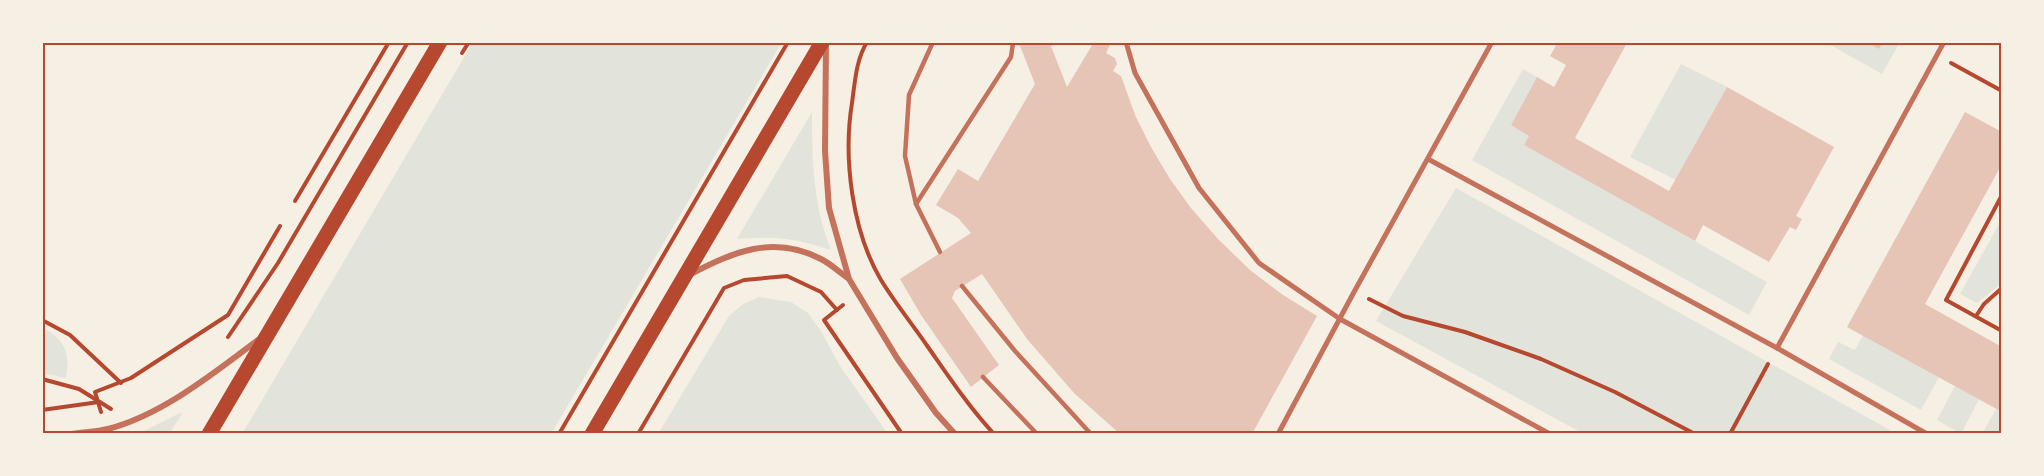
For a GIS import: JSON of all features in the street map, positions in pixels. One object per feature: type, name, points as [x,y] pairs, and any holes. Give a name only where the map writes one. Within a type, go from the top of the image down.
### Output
[{"type":"main road","points":[[209,434],[440,42]]},
{"type":"main road","points":[[592,434],[824,42]]},
{"type":"street","points":[[824,42],[825,151],[829,208],[849,279],[897,358],[955,434]]},
{"type":"street","points":[[1126,42],[1135,73],[1199,188],[1259,263],[1340,319],[1550,434]]},
{"type":"street","points":[[1278,434],[1492,42]]},
{"type":"street","points":[[1777,348],[1944,42]]},
{"type":"street","points":[[1428,159],[1777,348],[1927,434]]},
{"type":"street","points":[[683,278],[721,258],[744,250],[769,246],[798,250],[822,260],[849,279]]},
{"type":"street","points":[[71,434],[120,425],[163,406],[189,390],[271,330]]},
{"type":"lane","points":[[933,42],[909,95],[905,156],[916,204],[940,252]]},
{"type":"lane","points":[[916,204],[1011,57],[1013,43]]},
{"type":"lane","points":[[962,286],[1015,351],[1091,434]]},
{"type":"lane","points":[[983,377],[1037,434]]},
{"type":"path","points":[[295,201],[389,42]]},
{"type":"path","points":[[222,344],[238,324],[278,262],[408,42]]},
{"type":"path","points":[[559,434],[788,42]]},
{"type":"path","points":[[867,42],[860,54],[849,118],[849,162],[854,202],[865,243],[881,279],[981,421],[994,434]]},
{"type":"path","points":[[1937,55],[2002,91]]},
{"type":"path","points":[[2002,195],[1946,300],[2002,331]]},
{"type":"path","points":[[105,429],[95,392],[121,383],[228,315],[280,226]]},
{"type":"path","points":[[638,434],[724,288],[744,280],[788,276],[821,292],[837,310]]},
{"type":"path","points":[[881,279],[824,320],[902,434]]},
{"type":"path","points":[[1976,316],[1984,304],[2002,288]]},
{"type":"path","points":[[1354,292],[1403,316],[1465,332],[1541,359],[1615,392],[1695,434]]},
{"type":"path","points":[[42,320],[70,335],[121,383]]},
{"type":"path","points":[[1730,434],[1777,348]]},
{"type":"path","points":[[42,379],[79,389],[112,409],[120,425]]},
{"type":"path","points":[[42,410],[98,401]]},
{"type":"shaded area","points":[[473,42],[782,42],[551,434],[242,434]]},
{"type":"shaded area","points":[[1825,42],[1866,42],[1879,49],[1883,42],[1900,42],[1882,74]]},
{"type":"shaded area","points":[[1681,64],[1727,87],[1676,180],[1630,157]]},
{"type":"shaded area","points":[[1523,69],[1537,77],[1511,125],[1529,136],[1525,145],[1767,282],[1749,315],[1472,160]]},
{"type":"shaded area","points":[[812,112],[813,165],[817,199],[831,250],[784,239],[737,239]]},
{"type":"shaded area","points":[[1456,188],[1897,434],[1584,434],[1376,321]]},
{"type":"shaded area","points":[[2002,219],[2002,283],[1977,303],[1960,294]]},
{"type":"shaded area","points":[[759,297],[791,302],[808,313],[821,331],[840,366],[888,434],[658,434],[729,316],[743,304]]},
{"type":"shaded area","points":[[42,327],[56,337],[64,348],[67,361],[66,378],[42,373]]},
{"type":"shaded area","points":[[1863,335],[1939,377],[1921,410],[1829,359],[1838,342],[1855,350]]},
{"type":"shaded area","points":[[1955,386],[1979,399],[1961,434],[1937,420]]},
{"type":"shaded area","points":[[1996,409],[2002,412],[2002,434],[1982,434]]},
{"type":"shaded area","points":[[182,414],[169,434],[138,434]]},
{"type":"building","points":[[1011,42],[1059,42],[1051,46],[1067,87],[1094,42],[1111,43],[1106,53],[1115,58],[1117,64],[1113,71],[1121,76],[1135,115],[1151,147],[1191,208],[1218,239],[1250,270],[1283,295],[1317,316],[1252,434],[1120,434],[1074,393],[1027,339],[982,274],[955,291],[952,298],[999,365],[971,387],[921,315],[900,279],[971,233],[958,218],[936,205],[958,169],[978,181],[1035,84],[1020,46]]},
{"type":"building","points":[[1558,42],[1627,43],[1575,138],[1669,191],[1727,87],[1834,147],[1796,216],[1802,219],[1796,230],[1790,227],[1769,262],[1703,225],[1695,241],[1524,145],[1529,136],[1511,125],[1537,77],[1554,87],[1566,65],[1550,56]]},
{"type":"building","points":[[1866,42],[1883,42],[1879,49]]},
{"type":"building","points":[[1965,112],[2002,132],[2002,164],[1925,304],[2002,347],[2002,412],[1847,327]]}]
